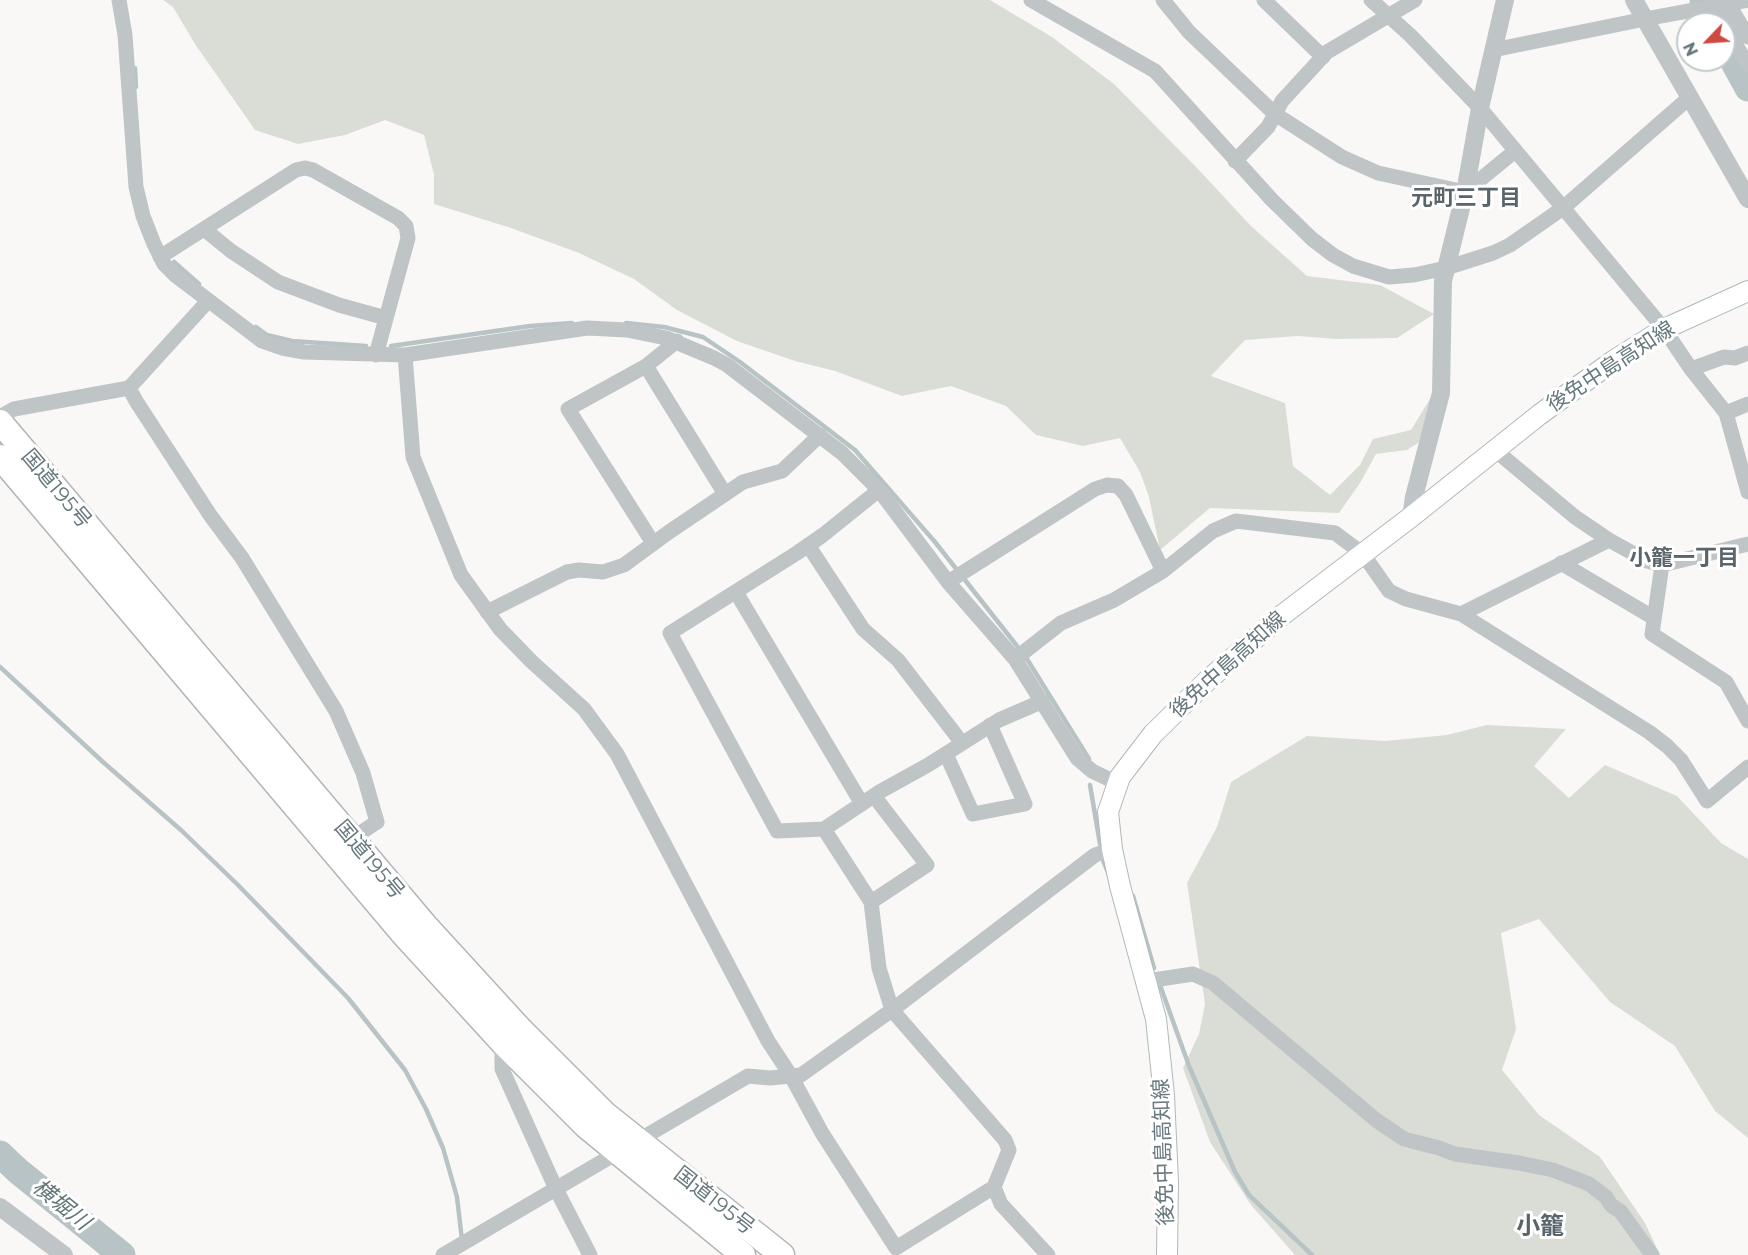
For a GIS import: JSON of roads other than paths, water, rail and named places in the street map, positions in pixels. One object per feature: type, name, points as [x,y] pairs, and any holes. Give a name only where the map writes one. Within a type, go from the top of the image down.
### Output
[{"type":"highway","name":"国道195号","points":[[0,422],[342,845],[405,936],[502,1042],[586,1126],[743,1255]]},
{"type":"highway","name":"国道195号","points":[[0,457],[342,845],[424,924],[521,1030],[605,1114],[782,1255]]},
{"type":"main road","name":"後免中島高知線","points":[[1167,1255],[1168,1182],[1164,1095],[1156,1019],[1112,849],[1108,812],[1117,783],[1133,757],[1153,734],[1208,680],[1281,616],[1539,415],[1613,361],[1664,329],[1748,291]]},
{"type":"street","points":[[118,0],[125,35],[136,187],[143,216],[160,257],[175,275],[208,301],[262,342],[313,353],[405,355],[587,328],[627,330],[677,341],[727,365],[842,453],[879,490],[1015,658],[1083,765],[1117,783]]},
{"type":"street","points":[[1031,0],[1050,5],[1155,71],[1235,161],[1312,239],[1333,255],[1353,266],[1389,277],[1414,275],[1446,267],[1493,253],[1510,245],[1563,208],[1690,97]]},
{"type":"street","points":[[1163,0],[1189,32],[1275,114],[1342,157],[1378,173],[1465,192]]},
{"type":"street","points":[[1264,0],[1323,57]]},
{"type":"street","points":[[1371,0],[1386,16],[1411,36],[1480,108],[1664,329],[1691,369],[1726,413],[1748,492]]},
{"type":"street","points":[[1235,161],[1268,127],[1282,101],[1327,52],[1415,0]]},
{"type":"street","points":[[1411,517],[1441,393],[1442,306],[1446,267],[1465,192],[1480,108],[1504,0]]},
{"type":"street","points":[[1634,0],[1748,199]]},
{"type":"street","points":[[1493,50],[1748,0]]},
{"type":"street","points":[[1715,5],[1748,37]]},
{"type":"street","points":[[1715,5],[1748,65]]},
{"type":"street","points":[[1465,192],[1515,151]]},
{"type":"street","points":[[160,257],[297,170],[305,168],[314,170],[398,218],[406,226],[408,238],[376,355]]},
{"type":"street","points":[[204,229],[246,262],[278,282],[339,305],[386,318]]},
{"type":"street","points":[[0,417],[14,409],[129,388],[208,301]]},
{"type":"street","points":[[653,543],[568,409],[646,366],[677,341]]},
{"type":"street","points":[[1691,369],[1724,357],[1735,358],[1748,353]]},
{"type":"street","points":[[405,355],[411,442],[417,471],[462,575],[487,612],[531,661],[584,709],[618,754],[768,1041],[791,1076],[822,1133],[896,1248],[994,1186],[1010,1150],[1005,1140],[892,1010],[879,968],[871,902],[824,829]]},
{"type":"street","points":[[646,366],[725,494]]},
{"type":"street","points":[[129,388],[204,506],[242,558],[336,711],[363,773],[377,822],[342,845]]},
{"type":"street","points":[[1726,413],[1748,404]]},
{"type":"street","points":[[487,612],[567,572],[579,570],[603,572],[617,568],[749,479],[782,471],[820,435]]},
{"type":"street","points":[[1495,450],[1575,518],[1647,561],[1662,565],[1748,544]]},
{"type":"street","points":[[952,580],[1014,543],[1095,489],[1107,485],[1118,486],[1126,495],[1163,571]]},
{"type":"street","points":[[879,490],[808,545],[670,633],[777,831],[824,829],[990,725],[1043,701]]},
{"type":"street","points":[[1015,658],[1061,623],[1114,600],[1163,571],[1214,531],[1236,521],[1335,533],[1363,554],[1389,591],[1406,599],[1461,614],[1667,746],[1681,760],[1707,801],[1748,767]]},
{"type":"street","points":[[1461,614],[1609,540]]},
{"type":"street","points":[[808,545],[863,629],[898,660],[962,743]]},
{"type":"street","points":[[1561,563],[1654,618]]},
{"type":"street","points":[[1662,565],[1652,634],[1726,682],[1748,721]]},
{"type":"street","points":[[736,592],[868,800],[927,865],[871,902]]},
{"type":"street","points":[[945,754],[973,814],[1025,804],[990,725]]},
{"type":"street","points":[[443,1255],[748,1076],[770,1078],[801,1075],[892,1010],[1095,855],[1112,849]]},
{"type":"street","points":[[1147,981],[1193,974],[1213,983],[1376,1120],[1404,1139],[1455,1154],[1553,1170],[1589,1184],[1621,1212],[1652,1255]]},
{"type":"street","points":[[502,1042],[502,1069],[555,1189],[590,1255]]},
{"type":"street","points":[[994,1186],[1001,1203],[1048,1255]]},
{"type":"street","points":[[0,1207],[64,1255]]},
{"type":"waterway","points":[[1703,0],[1708,12]]},
{"type":"waterway","points":[[1736,66],[1748,88]]},
{"type":"waterway","points":[[135,68],[136,87]]},
{"type":"waterway","points":[[174,262],[199,284]]},
{"type":"waterway","points":[[391,346],[530,326],[572,323]]},
{"type":"waterway","points":[[626,323],[664,327],[703,337],[740,362],[855,450],[935,542],[1017,646]]},
{"type":"waterway","points":[[256,327],[267,335],[292,341],[366,346]]},
{"type":"waterway","points":[[1027,659],[1089,759]]},
{"type":"waterway","points":[[0,667],[182,831],[348,998],[405,1070],[426,1109],[443,1148],[457,1197],[462,1240]]},
{"type":"waterway","points":[[1090,785],[1100,844]]},
{"type":"waterway","points":[[1102,858],[1111,880]]},
{"type":"waterway","points":[[1129,893],[1133,896],[1154,968]]},
{"type":"waterway","points":[[1160,985],[1189,1066],[1235,1172],[1249,1195],[1312,1255]]},
{"type":"waterway","name":"横堀川","points":[[0,1154],[122,1255]]},
{"type":"district","name":"元町三丁目","points":[[1466,199]]},
{"type":"district","name":"小籠一丁目","points":[[1684,559]]},
{"type":"district","name":"小籠","points":[[1540,1227]]}]
